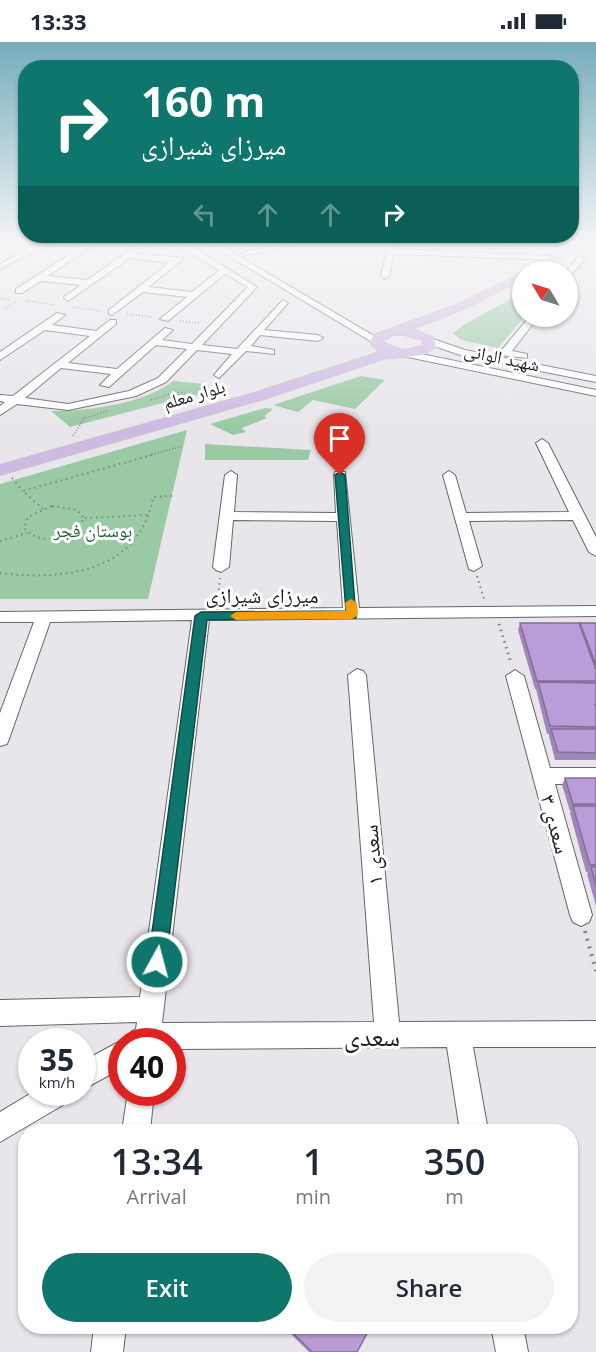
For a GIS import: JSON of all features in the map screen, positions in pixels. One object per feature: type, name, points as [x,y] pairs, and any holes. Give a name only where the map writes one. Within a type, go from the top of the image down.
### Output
[{"type":"main road","points":[[394,332],[464,305]]},
{"type":"main road","points":[[453,324],[490,305]]},
{"type":"main road","name":"بلوار معلم","points":[[0,456],[212,397],[315,365],[376,336],[394,332]]},
{"type":"main road","points":[[394,332],[431,337]]},
{"type":"main road","points":[[376,336],[382,349],[400,353]]},
{"type":"main road","name":"بلوار معلم","points":[[0,470],[231,404],[359,362],[400,353],[422,351],[430,347],[431,337]]},
{"type":"street","points":[[0,412],[98,334],[124,305]]},
{"type":"street","points":[[165,319],[182,305]]},
{"type":"street","points":[[0,398],[68,408],[132,394],[158,382],[235,305]]},
{"type":"street","points":[[219,375],[281,305]]},
{"type":"street","points":[[324,305],[376,336]]},
{"type":"street","points":[[337,305],[347,311]]},
{"type":"street","points":[[0,357],[60,315]]},
{"type":"street","points":[[312,348],[326,325]]},
{"type":"street","points":[[44,327],[98,334]]},
{"type":"street","points":[[525,327],[505,353],[596,370]]},
{"type":"street","points":[[105,385],[168,330]]},
{"type":"street","points":[[256,332],[318,339]]},
{"type":"street","name":"شهید الوانی","points":[[431,337],[463,353],[596,379]]},
{"type":"street","points":[[154,342],[270,351]]},
{"type":"street","name":"شهید الوانی","points":[[400,353],[596,393]]},
{"type":"street","points":[[60,364],[119,372]]},
{"type":"street","points":[[542,443],[596,552]]},
{"type":"street","points":[[340,475],[352,615]]},
{"type":"street","points":[[449,475],[474,566]]},
{"type":"street","points":[[221,567],[231,476]]},
{"type":"street","points":[[226,516],[344,517]]},
{"type":"street","points":[[461,517],[578,516]]},
{"type":"street","name":"میرزای شیرازی","points":[[0,617],[596,611]]},
{"type":"street","points":[[0,739],[44,616]]},
{"type":"street","points":[[148,1028],[209,616]]},
{"type":"street","name":"سعدی ۱","points":[[357,675],[387,1036]]},
{"type":"street","name":"سعدی ۳","points":[[515,676],[581,915]]},
{"type":"street","points":[[543,776],[596,776]]},
{"type":"street","points":[[0,1013],[152,1009]]},
{"type":"street","name":"سعدی","points":[[186,1038],[596,1034]]},
{"type":"street","points":[[458,1035],[473,1124]]},
{"type":"street","points":[[0,1128],[35,1106]]},
{"type":"street","points":[[137,1124],[139,1106]]},
{"type":"street","points":[[107,1352],[110,1334]]},
{"type":"street","points":[[509,1334],[512,1352]]},
{"type":"path","points":[[158,382],[180,394],[212,397]]},
{"type":"path","points":[[68,408],[86,418],[75,429],[73,435]]},
{"type":"path","points":[[43,508],[22,491],[183,447]]},
{"type":"path","points":[[0,573],[46,577],[77,571],[105,561],[130,547],[143,531],[153,497],[172,496]]},
{"type":"path","points":[[27,533],[24,522],[43,508],[70,507],[82,513],[84,518]]},
{"type":"path","points":[[84,518],[149,516]]},
{"type":"path","points":[[0,541],[27,533],[41,539],[62,537],[78,529],[84,518]]},
{"type":"path","points":[[474,566],[515,676]]},
{"type":"path","points":[[209,616],[221,567]]},
{"type":"path","points":[[581,915],[596,971]]},
{"type":"green space","points":[[500,305],[512,305],[512,327],[516,327],[498,348],[461,340],[453,333]]},
{"type":"green space","points":[[361,376],[385,380],[355,409],[313,400],[298,412],[273,405]]},
{"type":"green space","points":[[173,381],[205,384],[213,390],[70,427],[51,411],[115,405],[148,395]]},
{"type":"green space","points":[[265,408],[273,409],[264,416],[267,418],[242,428],[246,432],[233,435],[210,424]]},
{"type":"green space","name":"بوستان فجر","points":[[187,430],[148,599],[0,599],[0,484]]},
{"type":"green space","points":[[205,444],[311,450],[308,460],[205,460]]},
{"type":"building","points":[[520,623],[579,623],[596,670],[596,681],[537,681]]},
{"type":"building","points":[[580,623],[596,623],[596,665]]},
{"type":"building","points":[[538,682],[596,683],[596,727],[550,726]]},
{"type":"building","points":[[551,729],[596,729],[596,753],[558,752]]},
{"type":"building","points":[[565,778],[596,778],[596,804],[573,804]]},
{"type":"building","points":[[573,806],[596,806],[596,865],[590,865]]},
{"type":"building","points":[[591,867],[596,867],[596,885]]},
{"type":"building","points":[[294,1334],[367,1334],[357,1352],[312,1352]]},
{"type":"slow traffic","points":[[236,616],[352,615],[351,603]]},
{"type":"route","points":[[157,962],[201,616],[352,615],[340,475]]}]
